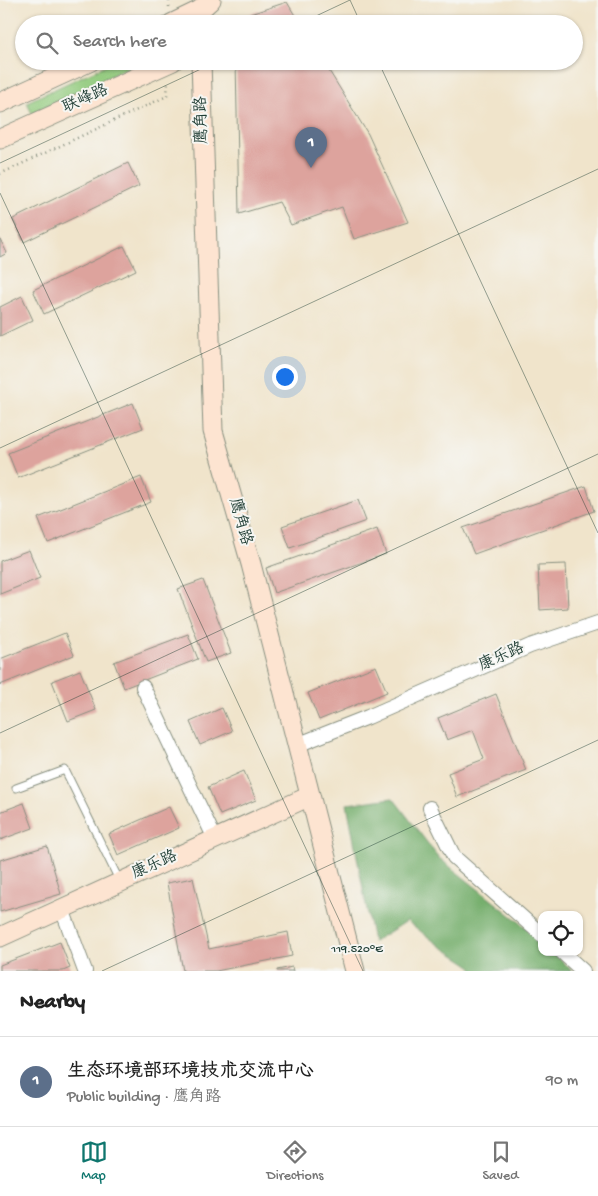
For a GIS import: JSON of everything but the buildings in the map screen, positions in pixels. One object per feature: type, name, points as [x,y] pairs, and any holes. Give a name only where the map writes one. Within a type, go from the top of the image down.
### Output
[{"type":"main road","points":[[189,15],[203,8]]},
{"type":"main road","name":"联峰路","points":[[0,104],[72,70]]},
{"type":"main road","name":"联峰路","points":[[0,139],[152,70]]},
{"type":"main road","name":"鹰角路","points":[[202,70],[213,431],[251,564],[355,971]]},
{"type":"main road","name":"康乐路","points":[[0,937],[310,796]]},
{"type":"street","name":"康乐路","points":[[297,745],[368,717],[530,646],[598,623]]},
{"type":"street","points":[[143,687],[215,839]]},
{"type":"street","points":[[430,808],[454,858],[538,932]]},
{"type":"street","points":[[62,909],[85,971]]},
{"type":"street","points":[[566,956],[583,971]]},
{"type":"lane","points":[[16,788],[65,770],[120,882]]},
{"type":"path","points":[[0,174],[167,96],[169,70]]},
{"type":"green space","points":[[96,70],[122,70],[32,114],[27,102]]},
{"type":"green space","points":[[393,798],[439,858],[538,937],[538,956],[558,956],[572,971],[474,971],[470,965],[407,921],[373,942],[347,804]]},
{"type":"place","name":"生态环境部环境技术交流中心","points":[[311,168]]}]
